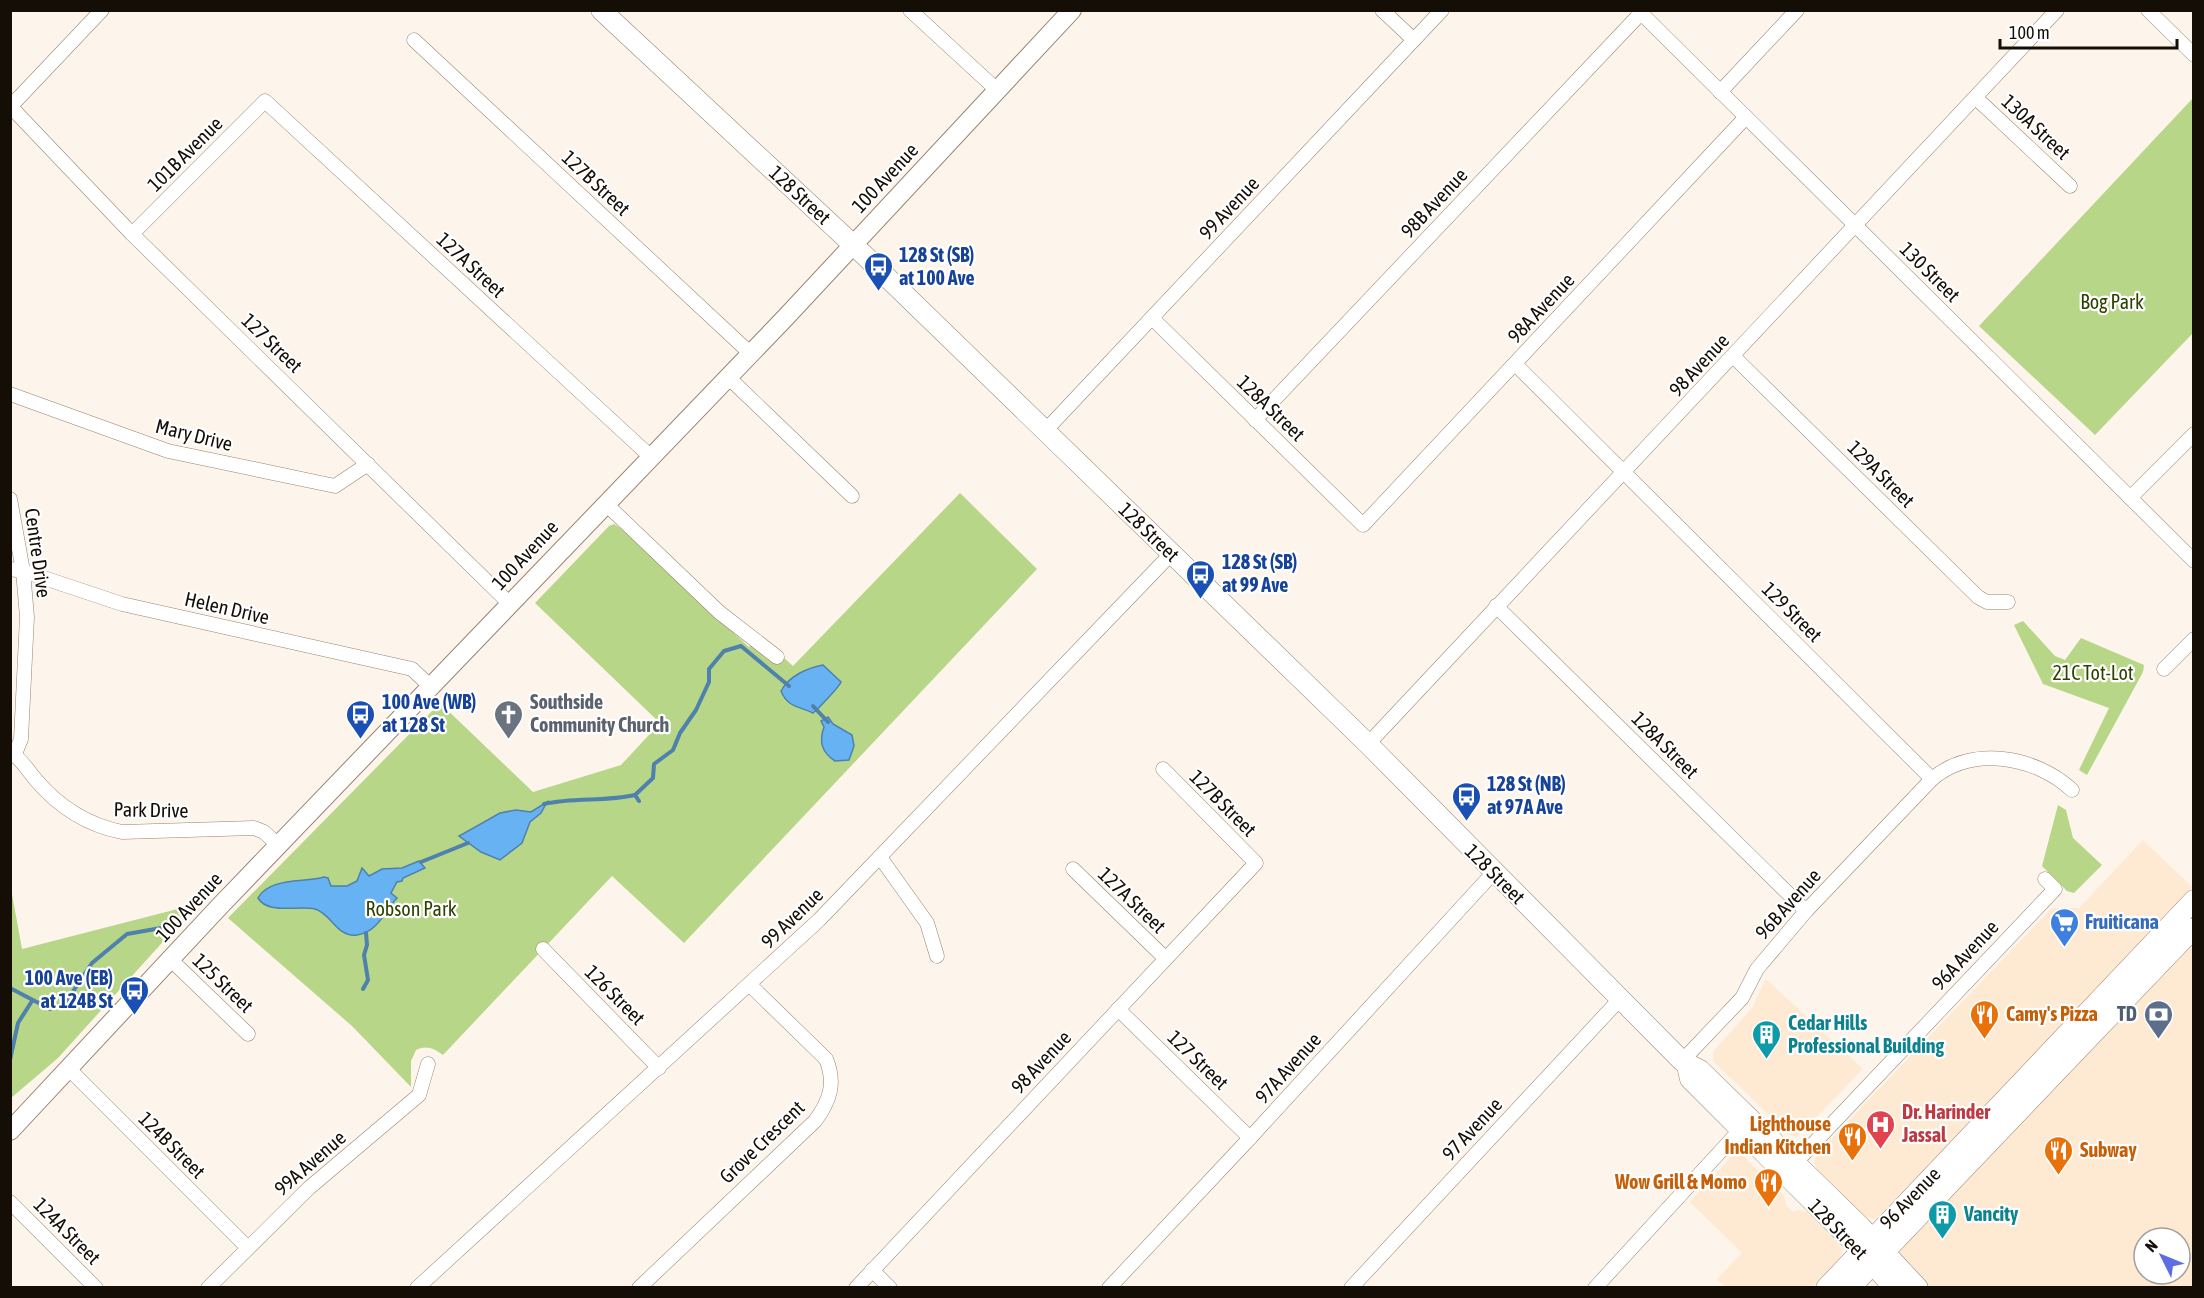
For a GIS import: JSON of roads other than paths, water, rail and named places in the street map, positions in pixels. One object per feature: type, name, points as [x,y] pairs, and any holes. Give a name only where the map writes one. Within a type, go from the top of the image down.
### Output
[{"type":"main road","name":"128 Street","points":[[600,10],[854,245],[1368,744],[1685,1063],[1700,1070],[1795,1163],[1872,1251],[1894,1287]]},
{"type":"main road","name":"96 Avenue","points":[[1850,1287],[1872,1251],[2045,1057],[2193,900]]},
{"type":"main road","name":"96 Avenue","points":[[1826,1287],[1872,1251],[2033,1095],[2193,928]]},
{"type":"main road","points":[[2080,1046],[2085,1014]]},
{"type":"main road","points":[[2033,1095],[2045,1057]]},
{"type":"main road","name":"128 Street","points":[[1685,1063],[1690,1079],[1740,1130],[1872,1251],[1918,1287]]},
{"type":"street","points":[[11,106],[102,10]]},
{"type":"street","points":[[910,10],[998,90]]},
{"type":"street","name":"100 Avenue","points":[[10,1131],[70,1070],[278,845],[751,354],[1072,10]]},
{"type":"street","points":[[1382,10],[1414,40]]},
{"type":"street","name":"99 Avenue","points":[[1045,431],[1442,10]]},
{"type":"street","points":[[1720,92],[1797,10]]},
{"type":"street","name":"98 Avenue","points":[[1368,744],[1496,606],[1734,357],[2057,10]]},
{"type":"street","points":[[2148,10],[2193,55]]},
{"type":"street","name":"130 Street","points":[[1640,12],[2193,561]]},
{"type":"street","name":"98B Avenue","points":[[1255,420],[1640,12]]},
{"type":"street","name":"127B Street","points":[[414,40],[751,354]]},
{"type":"street","name":"130A Street","points":[[1976,98],[2070,186]]},
{"type":"street","name":"101B Avenue","points":[[132,234],[266,101]]},
{"type":"street","name":"127A Street","points":[[266,101],[651,457]]},
{"type":"street","name":"127 Street","points":[[11,106],[132,234],[510,604]]},
{"type":"street","name":"98A Avenue","points":[[1363,525],[1746,117]]},
{"type":"street","name":"128A Street","points":[[1152,318],[1363,525]]},
{"type":"street","name":"129A Street","points":[[1734,357],[1978,597],[1987,602],[2008,602]]},
{"type":"street","name":"129 Street","points":[[1515,364],[1932,778]]},
{"type":"street","points":[[728,376],[852,496]]},
{"type":"street","name":"Mary Drive","points":[[10,394],[168,451],[335,486],[368,464]]},
{"type":"street","points":[[2130,498],[2193,434]]},
{"type":"street","name":"Centre Drive","points":[[10,499],[17,570],[27,628],[21,740],[13,753]]},
{"type":"street","points":[[606,504],[719,612],[777,657]]},
{"type":"street","name":"99 Avenue","points":[[423,1286],[819,920],[1171,554]]},
{"type":"street","name":"Helen Drive","points":[[17,570],[122,604],[412,669],[431,687]]},
{"type":"street","name":"128A Street","points":[[1496,606],[1806,911]]},
{"type":"street","points":[[2164,669],[2193,639]]},
{"type":"street","name":"Park Drive","points":[[13,753],[60,804],[80,818],[105,829],[122,832],[254,828],[264,832],[278,845]]},
{"type":"street","points":[[1932,778],[1957,762],[1985,757],[2043,770],[2056,775],[2072,790]]},
{"type":"street","name":"127B Street","points":[[1163,769],[1256,863]]},
{"type":"street","name":"96B Avenue","points":[[1685,1063],[1742,998],[1757,969],[1806,911],[1932,778]]},
{"type":"street","points":[[880,857],[927,923],[936,956]]},
{"type":"street","name":"98 Avenue","points":[[856,1287],[1256,863]]},
{"type":"street","name":"127A Street","points":[[1073,869],[1165,958]]},
{"type":"street","name":"97A Avenue","points":[[1109,1287],[1494,873]]},
{"type":"street","name":"96A Avenue","points":[[1795,1163],[2055,889],[2045,879]]},
{"type":"street","name":"126 Street","points":[[543,949],[660,1068]]},
{"type":"street","name":"125 Street","points":[[171,960],[248,1034]]},
{"type":"street","name":"Grove Crescent","points":[[639,1287],[815,1121],[830,1096],[832,1077],[826,1059],[750,985]]},
{"type":"street","name":"97 Avenue","points":[[1351,1287],[1621,998]]},
{"type":"street","name":"127 Street","points":[[1118,1009],[1250,1138]]},
{"type":"street","name":"99A Avenue","points":[[208,1287],[309,1188],[419,1095],[428,1064]]},
{"type":"street","name":"124B Street","points":[[70,1070],[247,1247]]},
{"type":"street","points":[[1595,1287],[1740,1130]]},
{"type":"street","name":"124A Street","points":[[10,1202],[96,1287]]},
{"type":"street","points":[[872,1269],[890,1287]]},
{"type":"water","points":[[823,665],[841,682],[820,707],[813,713],[787,701],[781,691],[789,681],[811,668]]},
{"type":"water","points":[[828,717],[833,724],[852,735],[854,746],[849,760],[835,761],[830,758],[822,746],[824,727],[821,721]]},
{"type":"water","points":[[547,802],[541,813],[530,822],[522,843],[500,860],[481,852],[459,836],[500,813],[516,810],[531,812]]},
{"type":"water","points":[[419,861],[425,868],[397,882],[391,893],[397,898],[380,921],[370,930],[357,935],[344,933],[315,909],[276,908],[263,903],[258,898],[263,891],[279,884],[324,877],[328,878],[331,886],[347,886],[357,881],[362,868],[369,876],[382,869],[402,868]]},
{"type":"waterway","points":[[639,801],[635,795],[653,778],[654,764],[673,750],[709,682],[709,669],[724,651],[741,646],[789,686]]},
{"type":"waterway","points":[[813,706],[828,722]]},
{"type":"waterway","points":[[544,804],[635,795]]},
{"type":"waterway","points":[[421,862],[468,843]]},
{"type":"waterway","points":[[10,988],[50,1009],[66,1002],[92,963],[127,934],[161,928],[176,922]]},
{"type":"waterway","points":[[363,989],[368,980],[364,955],[367,945],[366,933]]},
{"type":"waterway","points":[[10,1060],[18,1023],[32,1001]]},
{"type":"place","name":"128 St (SB) at 100 Ave","points":[[878,292]]},
{"type":"place","name":"128 St (SB) at 99 Ave","points":[[1201,600]]},
{"type":"place","name":"100 Ave (WB) at 128 St","points":[[361,740]]},
{"type":"place","name":"Southside Community Church","points":[[509,740]]},
{"type":"place","name":"128 St (NB) at 97A Ave","points":[[1466,822]]},
{"type":"place","name":"Fruiticana","points":[[2064,948]]},
{"type":"place","name":"100 Ave (EB) at 124B St","points":[[134,1016]]},
{"type":"place","name":"Camy's Pizza","points":[[1985,1040]]},
{"type":"place","name":"TD","points":[[2158,1040]]},
{"type":"place","name":"Cedar Hills Professional Building","points":[[1767,1060]]},
{"type":"place","name":"Dr. Harinder Jassal","points":[[1881,1150]]},
{"type":"place","name":"Lighthouse Indian Kitchen","points":[[1852,1162]]},
{"type":"place","name":"Subway","points":[[2059,1176]]},
{"type":"place","name":"Wow Grill & Momo","points":[[1768,1208]]},
{"type":"place","name":"Vancity","points":[[1943,1240]]},
{"type":"park label","name":"Bog Park","points":[[2112,302]]},
{"type":"park label","name":"21C Tot-Lot","points":[[2093,673]]},
{"type":"park label","name":"Robson Park","points":[[411,909]]}]
